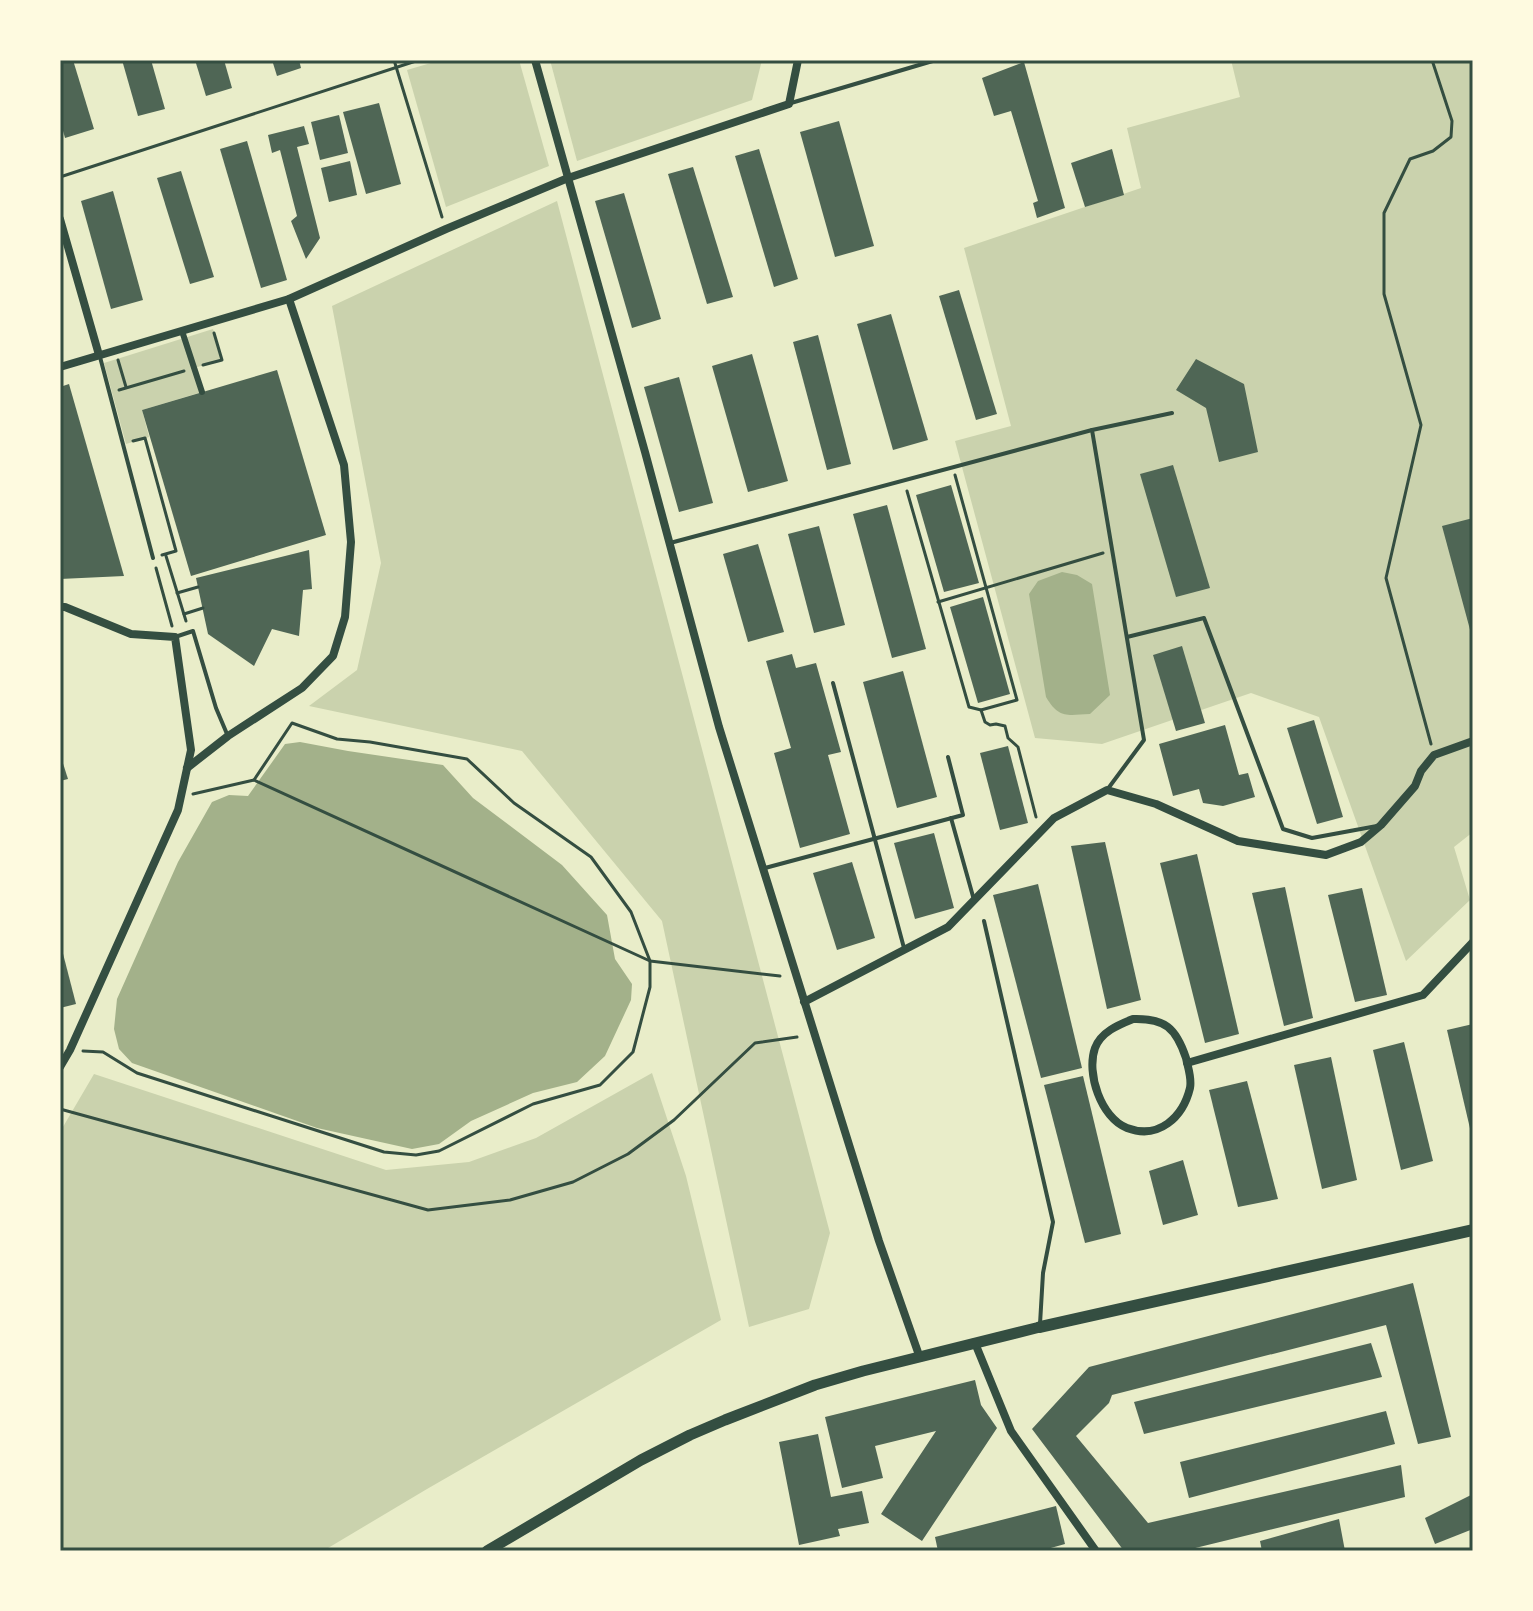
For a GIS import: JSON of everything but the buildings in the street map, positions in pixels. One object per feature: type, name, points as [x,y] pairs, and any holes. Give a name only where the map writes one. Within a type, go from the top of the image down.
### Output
[{"type":"main road","points":[[1040,1327],[1473,1230]]},
{"type":"street","points":[[535,60],[719,727],[879,1241],[920,1358]]},
{"type":"street","points":[[60,367],[289,299],[568,178],[789,104],[798,60]]},
{"type":"street","points":[[60,219],[99,355]]},
{"type":"street","points":[[187,768],[228,736],[302,688],[333,656],[345,617],[351,542],[344,465],[289,299]]},
{"type":"street","points":[[182,331],[202,392]]},
{"type":"street","points":[[60,607],[131,634],[175,637],[191,750],[178,810],[60,1067]]},
{"type":"street","points":[[804,1002],[948,927],[1054,818],[1107,790],[1156,804],[1238,841],[1326,855],[1361,842],[1381,825],[1415,786],[1421,771],[1434,755],[1473,741]]},
{"type":"street","points":[[1187,1063],[1423,995],[1473,942]]},
{"type":"street","points":[[1133,1019],[1151,1019],[1166,1025],[1176,1035],[1187,1063],[1191,1082],[1187,1099],[1179,1115],[1163,1127],[1144,1131],[1125,1127],[1100,1101],[1093,1066],[1095,1049],[1102,1037],[1116,1026],[1133,1019]]},
{"type":"street","points":[[487,1551],[641,1460],[690,1435],[815,1385],[1040,1327]]},
{"type":"street","points":[[975,1343],[1011,1431],[1096,1551]]},
{"type":"lane","points":[[789,104],[936,60]]},
{"type":"lane","points":[[99,355],[153,558]]},
{"type":"lane","points":[[670,543],[1092,430],[1172,413]]},
{"type":"lane","points":[[1092,430],[1144,740],[1107,790]]},
{"type":"lane","points":[[1127,637],[1204,618],[1283,829],[1312,838],[1381,825]]},
{"type":"lane","points":[[175,637],[193,631],[216,708],[228,736]]},
{"type":"lane","points":[[833,683],[904,950]]},
{"type":"lane","points":[[763,869],[963,815],[948,757]]},
{"type":"lane","points":[[951,818],[974,900]]},
{"type":"lane","points":[[984,921],[1053,1222],[1043,1273],[1040,1327]]},
{"type":"path","points":[[394,60],[446,229]]},
{"type":"path","points":[[60,177],[419,60]]},
{"type":"path","points":[[1432,60],[1452,121],[1451,137],[1433,151],[1410,159],[1384,213],[1384,294],[1421,425],[1386,578],[1434,755]]},
{"type":"path","points":[[119,389],[222,360],[213,329]]},
{"type":"path","points":[[118,359],[126,387]]},
{"type":"path","points":[[133,442],[145,438],[176,551],[153,558],[175,637]]},
{"type":"path","points":[[904,480],[969,707],[981,710],[1017,700],[953,467]]},
{"type":"path","points":[[161,498],[167,497]]},
{"type":"path","points":[[938,602],[1112,551]]},
{"type":"path","points":[[166,554],[189,633]]},
{"type":"path","points":[[177,593],[198,587]]},
{"type":"path","points":[[184,614],[203,608]]},
{"type":"path","points":[[981,710],[985,722],[1005,726],[1008,738],[1018,747],[1040,832]]},
{"type":"path","points":[[70,1050],[103,1052],[137,1073],[384,1152],[416,1155],[439,1151],[533,1104],[600,1085],[633,1052],[650,987],[650,961],[631,912],[591,857],[514,803],[467,759],[337,739],[292,723],[254,780]]},
{"type":"path","points":[[180,799],[254,780],[650,961],[780,976]]},
{"type":"path","points":[[60,1109],[428,1210],[510,1200],[573,1182],[628,1154],[674,1120],[755,1043],[797,1037]]},
{"type":"shaded area","points":[[441,60],[519,60],[549,166],[446,207],[407,70]]},
{"type":"shaded area","points":[[550,60],[762,60],[752,100],[577,161]]},
{"type":"shaded area","points":[[1231,60],[1473,60],[1473,832],[1454,847],[1470,900],[1406,961],[1319,717],[1251,693],[1102,744],[1035,738],[955,441],[1011,426],[964,248],[1141,188],[1127,128],[1240,97]]},
{"type":"shaded area","points":[[557,201],[830,1233],[809,1309],[749,1327],[662,921],[522,751],[309,706],[357,670],[381,563],[332,306]]},
{"type":"shaded area","points":[[213,329],[222,360],[194,368],[202,392],[142,410],[149,437],[126,444],[104,363]]},
{"type":"shaded area","points":[[1062,572],[1077,575],[1092,584],[1110,695],[1090,714],[1064,714],[1055,709],[1046,697],[1029,594],[1038,581]]},
{"type":"shaded area","points":[[300,742],[443,765],[473,798],[562,865],[607,915],[615,959],[632,984],[631,1000],[605,1056],[577,1082],[533,1093],[471,1121],[439,1144],[412,1149],[317,1128],[132,1063],[119,1049],[114,1029],[117,999],[178,862],[212,802],[229,795],[248,796],[285,744]]},
{"type":"shaded area","points":[[652,1073],[686,1176],[721,1320],[323,1551],[60,1551],[60,1132],[94,1074],[386,1170],[469,1162],[536,1138]]}]
